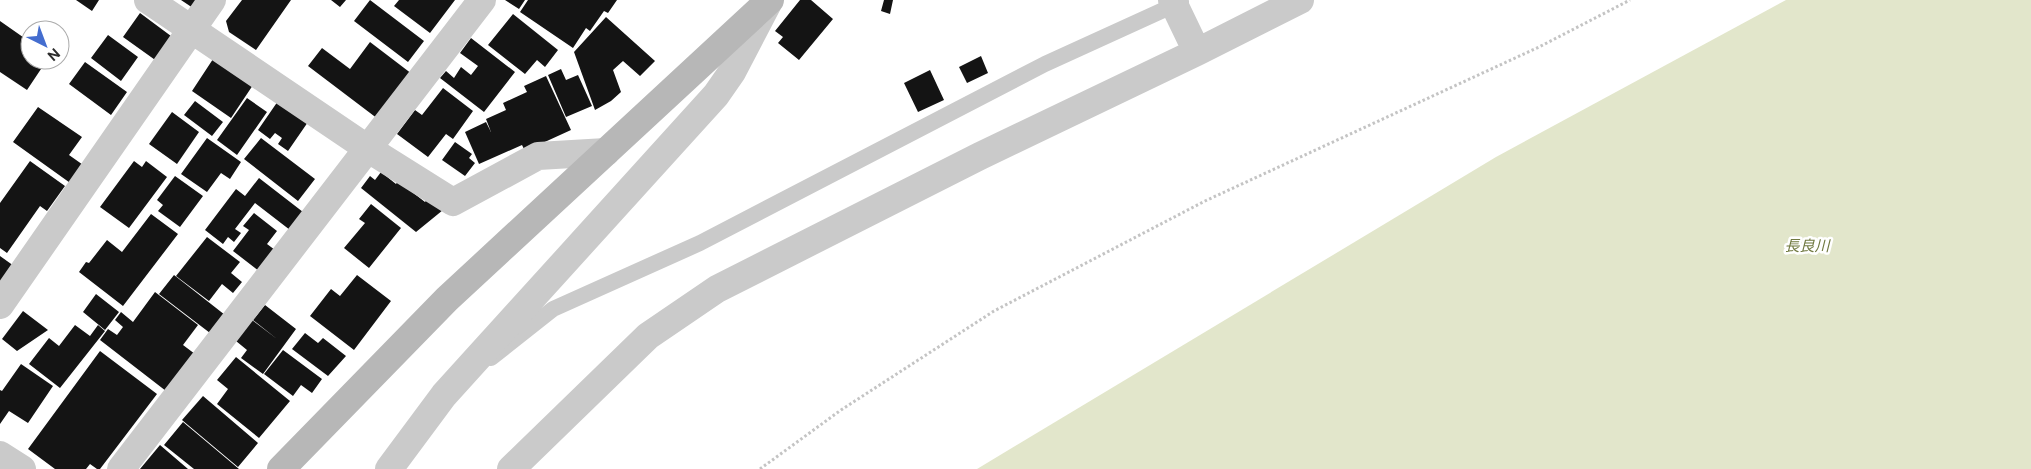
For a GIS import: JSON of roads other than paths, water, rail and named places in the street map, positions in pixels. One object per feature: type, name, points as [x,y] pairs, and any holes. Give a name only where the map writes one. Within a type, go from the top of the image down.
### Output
[{"type":"street","points":[[148,0],[367,148],[453,202],[538,156],[606,152]]},
{"type":"street","points":[[0,305],[212,0]]},
{"type":"street","points":[[121,469],[482,0]]},
{"type":"street","points":[[281,469],[447,299],[770,0]]},
{"type":"street","points":[[389,469],[444,394],[716,95],[732,72],[770,0]]},
{"type":"street","points":[[511,469],[648,336],[717,289],[971,160],[1197,52],[1300,0]]},
{"type":"street","points":[[1178,2],[1197,52]]},
{"type":"street","points":[[0,455],[22,469]]},
{"type":"lane","points":[[444,394],[553,310],[700,243],[1045,64],[1178,2]]},
{"type":"water","name":"長良川","points":[[1786,0],[2031,0],[2031,469],[977,469],[1496,157]]}]
